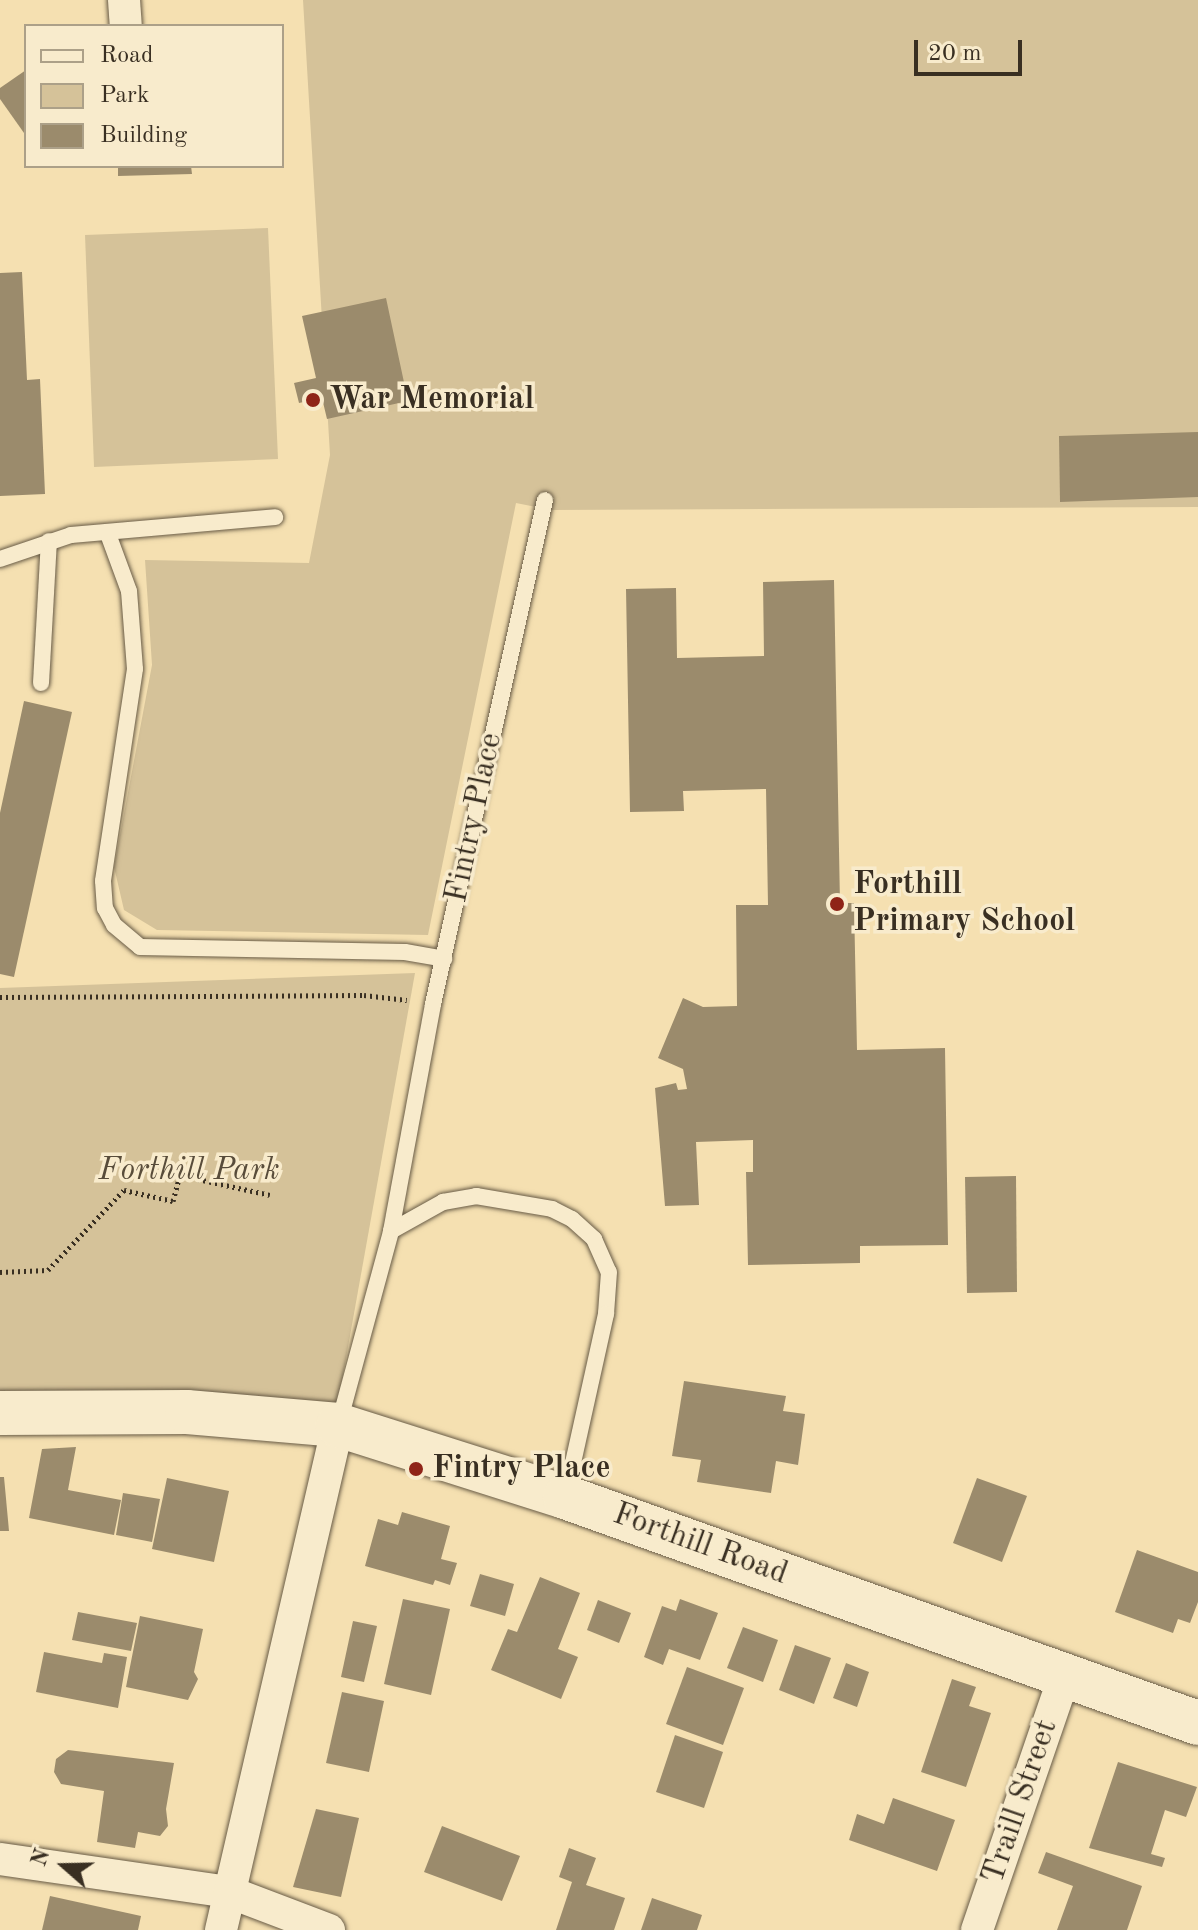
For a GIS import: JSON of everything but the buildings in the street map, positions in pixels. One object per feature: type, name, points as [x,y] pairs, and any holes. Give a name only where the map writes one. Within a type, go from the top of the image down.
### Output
[{"type":"street","points":[[124,0],[126,24]]},
{"type":"street","name":"Forthill Road","points":[[0,1413],[187,1412],[338,1425],[565,1497],[1198,1723]]},
{"type":"street","name":"Fintry Place","points":[[221,1930],[338,1425]]},
{"type":"street","name":"Traill Street","points":[[977,1930],[1065,1674]]},
{"type":"street","points":[[0,1859],[229,1892],[329,1930]]},
{"type":"lane","name":"Fintry Place","points":[[338,1425],[391,1231],[433,1004],[545,500]]},
{"type":"lane","points":[[0,559],[49,541],[275,517]]},
{"type":"lane","points":[[108,534],[129,591],[135,669],[103,881],[105,908],[114,925],[140,947],[405,952],[444,959]]},
{"type":"lane","points":[[41,683],[49,541]]},
{"type":"lane","points":[[391,1231],[443,1202],[476,1196],[552,1209],[572,1219],[594,1239],[609,1272],[606,1314],[565,1497]]},
{"type":"path","points":[[0,997],[364,995],[433,1004]]},
{"type":"path","points":[[0,1272],[48,1270],[124,1190],[173,1201],[180,1175],[270,1195]]},
{"type":"green space","points":[[303,0],[1198,0],[1198,507],[551,510],[516,503],[428,935],[157,930],[124,910],[114,867],[152,665],[145,560],[309,563],[330,455]]},
{"type":"green space","points":[[268,228],[278,459],[94,467],[85,235]]},
{"type":"green space","name":"Forthill Park","points":[[415,973],[336,1414],[0,1394],[0,988]]},
{"type":"place","name":"War Memorial","points":[[313,400]]},
{"type":"place","name":"Forthill Primary School","points":[[837,904]]},
{"type":"place","name":"Fintry Place","points":[[416,1469]]}]
